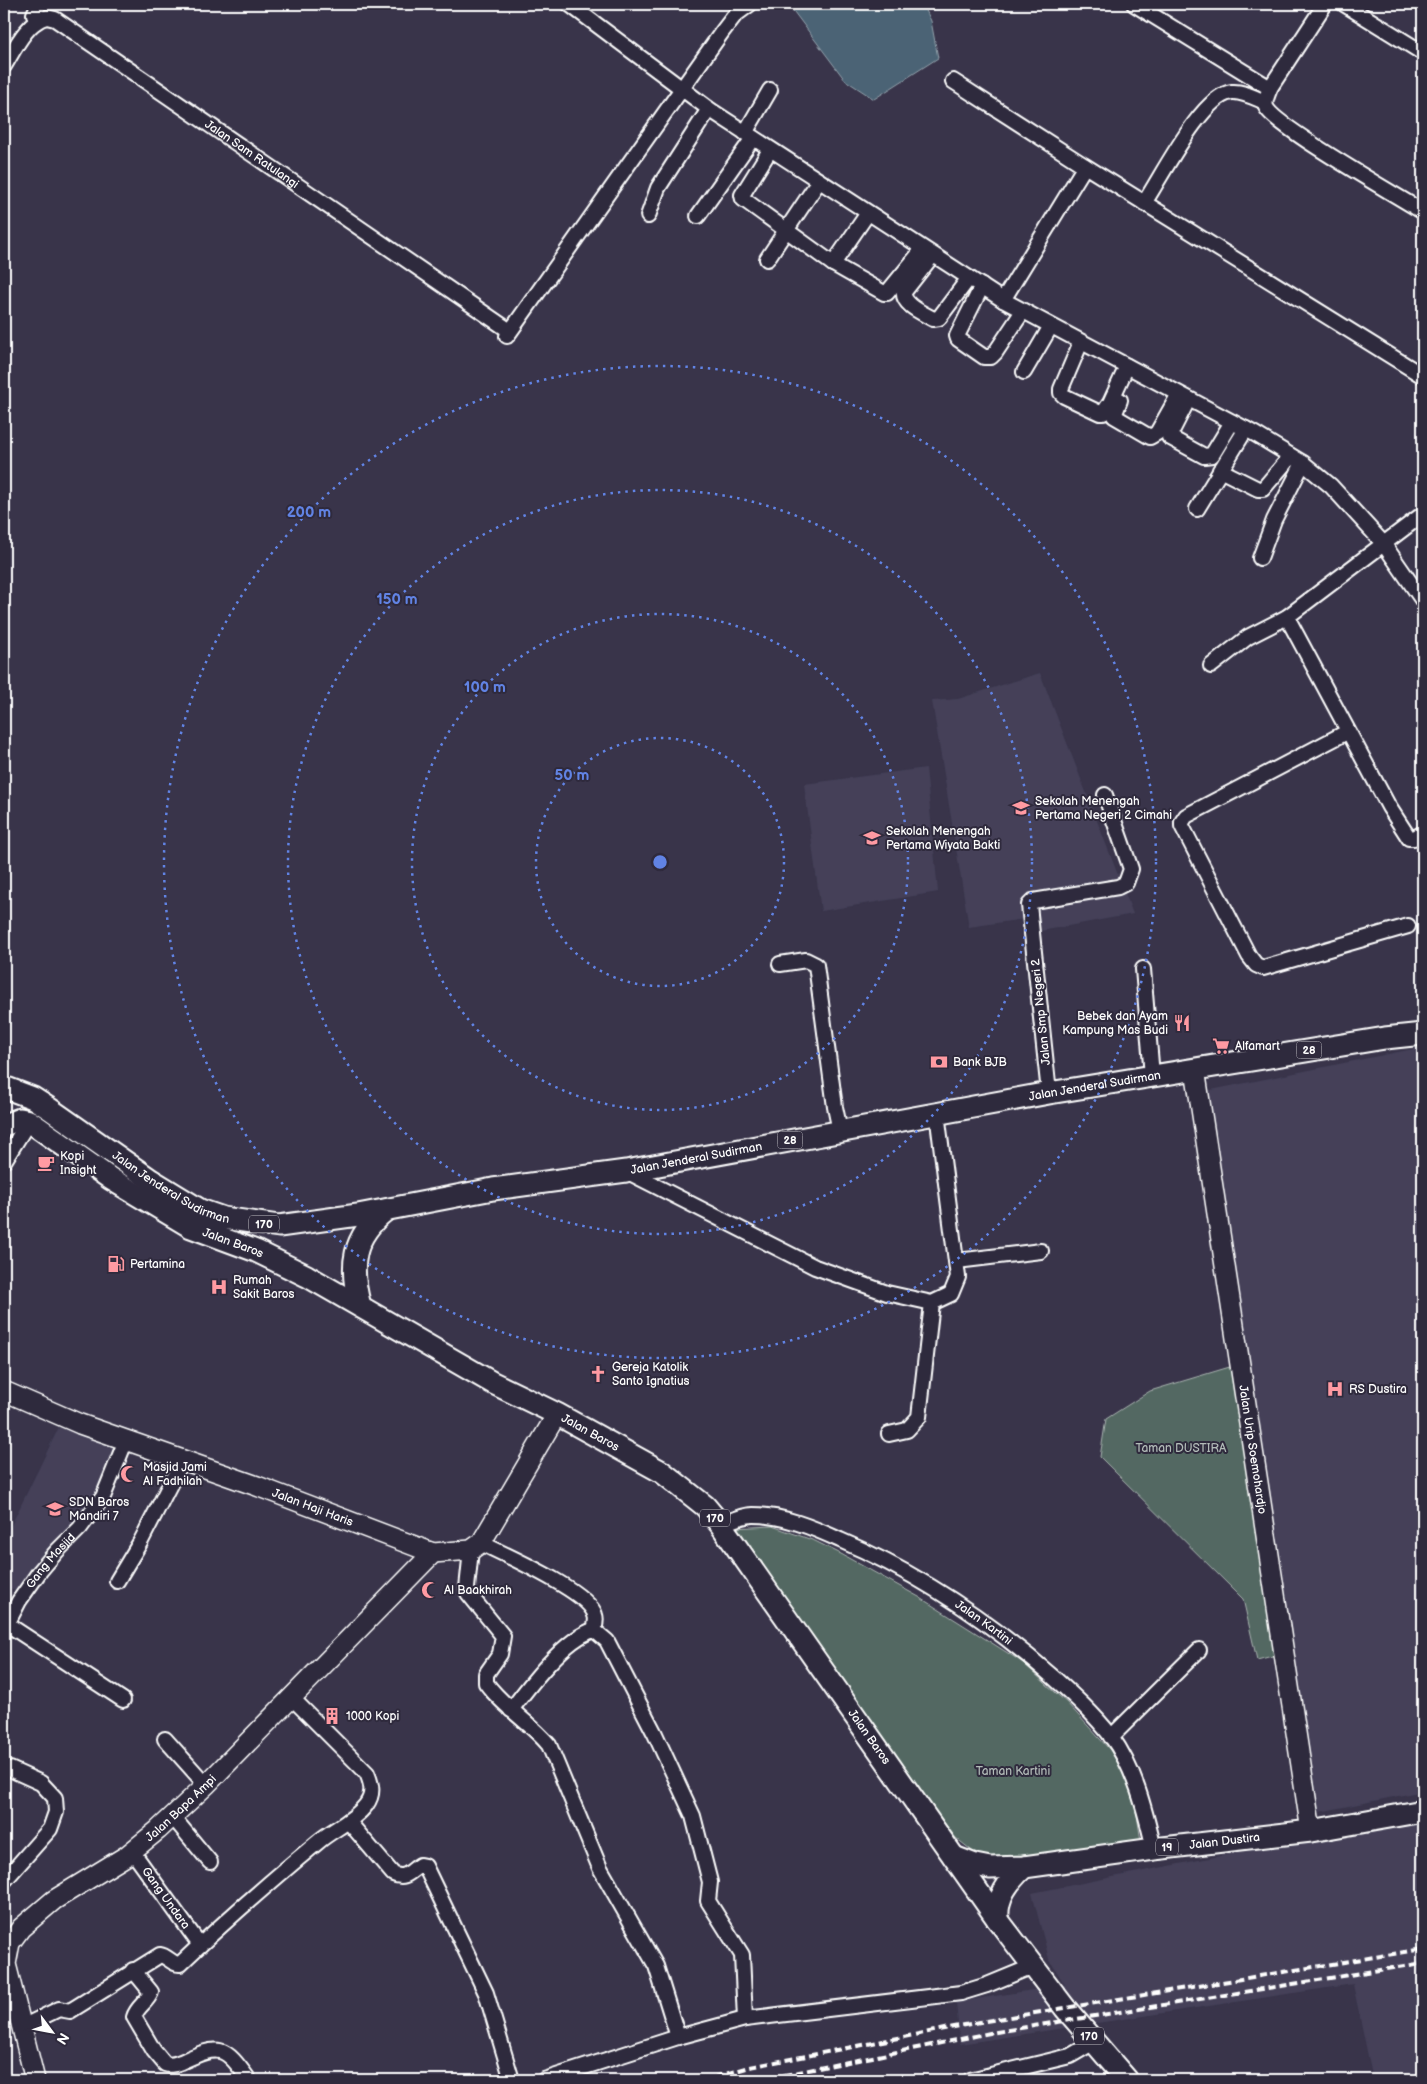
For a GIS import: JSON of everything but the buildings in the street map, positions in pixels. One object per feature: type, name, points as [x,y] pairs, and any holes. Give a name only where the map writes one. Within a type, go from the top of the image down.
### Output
[{"type":"main road","name":"Jalan Jenderal Sudirman","points":[[4,1087],[33,1098],[151,1180],[200,1210],[223,1218],[279,1226],[386,1210],[408,1204],[493,1189],[626,1171],[1049,1093],[1385,1038],[1423,1034]]},
{"type":"main road","points":[[4,1125],[20,1119],[29,1121]]},
{"type":"main road","name":"Jalan Baros","points":[[29,1121],[111,1179],[191,1227],[278,1261],[493,1383],[557,1414],[662,1472],[705,1506],[721,1525],[998,1920]]},
{"type":"main road","points":[[360,1306],[354,1282],[357,1248],[366,1229],[386,1210]]},
{"type":"main road","points":[[278,1261],[272,1254],[269,1242],[279,1226]]},
{"type":"main road","name":"Jalan Dustira","points":[[954,1856],[974,1865],[990,1868],[1024,1867],[1154,1849],[1311,1831],[1423,1811]]},
{"type":"main road","points":[[998,1920],[999,1899],[1007,1884],[1024,1867]]},
{"type":"main road","name":"170","points":[[998,1920],[1065,2008],[1127,2080]]},
{"type":"street","points":[[4,66],[29,28],[36,22],[34,14],[39,4]]},
{"type":"street","points":[[570,4],[708,109],[1003,300],[1232,422],[1304,463],[1331,486],[1383,543],[1423,600]]},
{"type":"street","name":"Jalan Sam Ratulangi","points":[[36,22],[47,17],[62,24],[509,334],[735,16],[750,4]]},
{"type":"street","points":[[1134,4],[1270,88]]},
{"type":"street","points":[[1325,4],[1270,88],[1265,102],[1267,108],[1290,129],[1423,212]]},
{"type":"street","points":[[1344,4],[1423,53]]},
{"type":"street","points":[[953,81],[1085,166],[1423,376]]},
{"type":"street","points":[[698,216],[749,135],[770,90]]},
{"type":"street","points":[[1144,203],[1197,119],[1216,100],[1226,93],[1234,92],[1265,102]]},
{"type":"street","points":[[648,216],[658,188],[708,109]]},
{"type":"street","points":[[770,150],[742,195],[746,202],[833,264],[887,293],[928,252]]},
{"type":"street","points":[[1003,300],[1085,166]]},
{"type":"street","points":[[766,259],[820,181]]},
{"type":"street","points":[[833,264],[868,213]]},
{"type":"street","points":[[928,252],[903,296],[906,302],[926,315],[933,319],[939,318],[969,278]]},
{"type":"street","points":[[982,286],[957,336],[958,339],[984,357],[991,357],[995,353],[1023,311]]},
{"type":"street","points":[[1024,372],[1051,326]]},
{"type":"street","points":[[1081,342],[1061,389],[1061,393],[1064,396],[1103,413],[1131,368]]},
{"type":"street","points":[[1131,368],[1114,416],[1150,437],[1157,433],[1184,397]]},
{"type":"street","points":[[1184,397],[1169,436],[1204,456],[1212,455],[1232,422]]},
{"type":"street","points":[[1197,509],[1246,430]]},
{"type":"street","points":[[1220,470],[1258,489],[1263,489],[1291,456]]},
{"type":"street","points":[[1260,558],[1274,520],[1304,463]]},
{"type":"street","points":[[1211,666],[1248,637],[1287,617],[1423,514]]},
{"type":"street","points":[[1287,617],[1388,807],[1408,836],[1414,838],[1423,833]]},
{"type":"street","points":[[1347,732],[1186,816],[1182,822],[1184,831],[1249,956],[1256,965],[1262,968],[1408,926]]},
{"type":"street","name":"Jalan Smp Negeri 2","points":[[1049,1093],[1029,905],[1031,902],[1118,887],[1126,883],[1130,878],[1131,870],[1105,795]]},
{"type":"street","points":[[780,964],[806,960],[816,965],[840,1131]]},
{"type":"street","points":[[1143,969],[1152,1076]]},
{"type":"street","name":"Jalan Urip Soemohardjo","points":[[1194,1069],[1311,1831]]},
{"type":"street","points":[[626,1171],[815,1267],[887,1293],[932,1303],[951,1294],[958,1277],[937,1113]]},
{"type":"street","points":[[4,1161],[29,1121]]},
{"type":"street","points":[[957,1261],[1041,1251]]},
{"type":"street","points":[[889,1434],[907,1430],[920,1418],[932,1303]]},
{"type":"street","name":"Jalan Haji Haris","points":[[4,1391],[80,1424],[257,1486],[433,1553],[476,1547]]},
{"type":"street","points":[[557,1414],[476,1547],[467,1588],[468,1593],[503,1636],[500,1654],[485,1680],[488,1687],[511,1710],[535,1728],[549,1745],[600,1868],[656,1966],[678,2037]]},
{"type":"street","name":"Gang Masjid","points":[[6,1627],[19,1600],[40,1571],[80,1528],[103,1497],[126,1440]]},
{"type":"street","points":[[117,1581],[141,1542],[182,1461]]},
{"type":"street","name":"Jalan Kartini","points":[[721,1525],[753,1515],[777,1518],[816,1529],[874,1554],[969,1610],[1022,1649],[1075,1697],[1111,1737],[1131,1771],[1144,1809],[1154,1849]]},
{"type":"street","points":[[476,1547],[542,1572],[578,1597],[590,1607],[595,1615],[594,1630]]},
{"type":"street","name":"Jalan Bapa Ampi","points":[[30,2079],[22,2027],[6,1964],[10,1943],[21,1928],[54,1900],[132,1851],[172,1816],[206,1785],[290,1697],[433,1553]]},
{"type":"street","points":[[6,1627],[123,1700]]},
{"type":"street","points":[[511,1710],[542,1670],[585,1633],[594,1630]]},
{"type":"street","points":[[594,1630],[607,1640],[655,1734],[692,1816],[710,1882],[708,1902],[742,1955],[745,2019]]},
{"type":"street","points":[[1111,1737],[1199,1650]]},
{"type":"street","points":[[22,2027],[59,2009],[70,2011],[160,1955],[173,1963],[180,1964],[232,1915],[327,1834],[348,1821],[365,1807],[371,1797],[372,1785],[368,1773],[290,1697]]},
{"type":"street","points":[[165,1739],[206,1785]]},
{"type":"street","points":[[4,1881],[50,1829],[56,1812],[55,1798],[41,1783],[10,1769]]},
{"type":"street","points":[[172,1816],[210,1862]]},
{"type":"street","points":[[348,1821],[393,1874],[398,1877],[406,1876],[420,1865],[425,1866],[486,1993],[512,2080]]},
{"type":"street","name":"Gang Undara","points":[[132,1851],[200,1945]]},
{"type":"street","points":[[544,2080],[678,2037],[745,2019],[961,1993],[987,1985],[1033,1966]]},
{"type":"street","points":[[134,1970],[151,1992],[148,1999],[137,2009],[134,2017],[154,2051],[165,2064],[175,2064],[204,2051],[216,2049],[235,2061],[249,2080]]},
{"type":"street","points":[[970,2080],[1070,2056],[1094,2042]]},
{"type":"shaded area","name":"Sekolah Menengah Pertama Negeri 2 Cimahi","points":[[1040,673],[1133,914],[1041,931],[1037,917],[969,927],[932,701],[958,699]]},
{"type":"shaded area","name":"Sekolah Menengah Pertama Wiyata Bakti","points":[[926,768],[938,892],[821,911],[804,784]]},
{"type":"shaded area","name":"RS Dustira","points":[[1423,1047],[1423,1791],[1314,1813],[1201,1092]]},
{"type":"shaded area","name":"SDN Baros Mandiri 7","points":[[60,1425],[120,1450],[100,1496],[18,1592],[4,1585],[4,1540]]},
{"type":"shaded area","points":[[1423,1823],[1423,2080],[1373,2080],[1353,1984],[960,2044],[956,2002],[1065,1985],[1049,1959],[1032,1893],[1240,1852]]},
{"type":"green space","name":"Taman DUSTIRA","points":[[1233,1366],[1280,1654],[1257,1660],[1243,1599],[1100,1457],[1106,1419],[1150,1391]]},
{"type":"green space","name":"Taman Kartini","points":[[772,1526],[815,1541],[841,1554],[919,1597],[1022,1662],[1067,1703],[1110,1750],[1129,1781],[1141,1842],[1031,1862],[985,1861],[956,1838],[895,1759],[733,1528]]},
{"type":"water","points":[[788,4],[923,4],[931,21],[938,58],[874,99],[845,80]]},
{"type":"railway","points":[[704,2080],[750,2067],[980,2022],[1423,1949]]},
{"type":"railway","points":[[760,2080],[990,2033],[1423,1963]]},
{"type":"place","name":"Sekolah Menengah Pertama Negeri 2 Cimahi","points":[[1021,808]]},
{"type":"place","name":"Sekolah Menengah Pertama Wiyata Bakti","points":[[872,838]]},
{"type":"place","name":"Bebek dan Ayam Kampung Mas Budi","points":[[1182,1023]]},
{"type":"place","name":"Alfamart","points":[[1221,1046]]},
{"type":"place","name":"Bank BJB","points":[[939,1062]]},
{"type":"place","name":"Kopi Insight","points":[[46,1163]]},
{"type":"place","name":"Pertamina","points":[[116,1264]]},
{"type":"place","name":"Rumah Sakit Baros","points":[[219,1287]]},
{"type":"place","name":"Gereja Katolik Santo Ignatius","points":[[598,1374]]},
{"type":"place","name":"RS Dustira","points":[[1335,1389]]},
{"type":"place","name":"Masjid Jami Al Fadhilah","points":[[129,1474]]},
{"type":"place","name":"SDN Baros Mandiri 7","points":[[55,1509]]},
{"type":"place","name":"Al Baakhirah","points":[[430,1590]]},
{"type":"place","name":"1000 Kopi","points":[[332,1716]]}]
